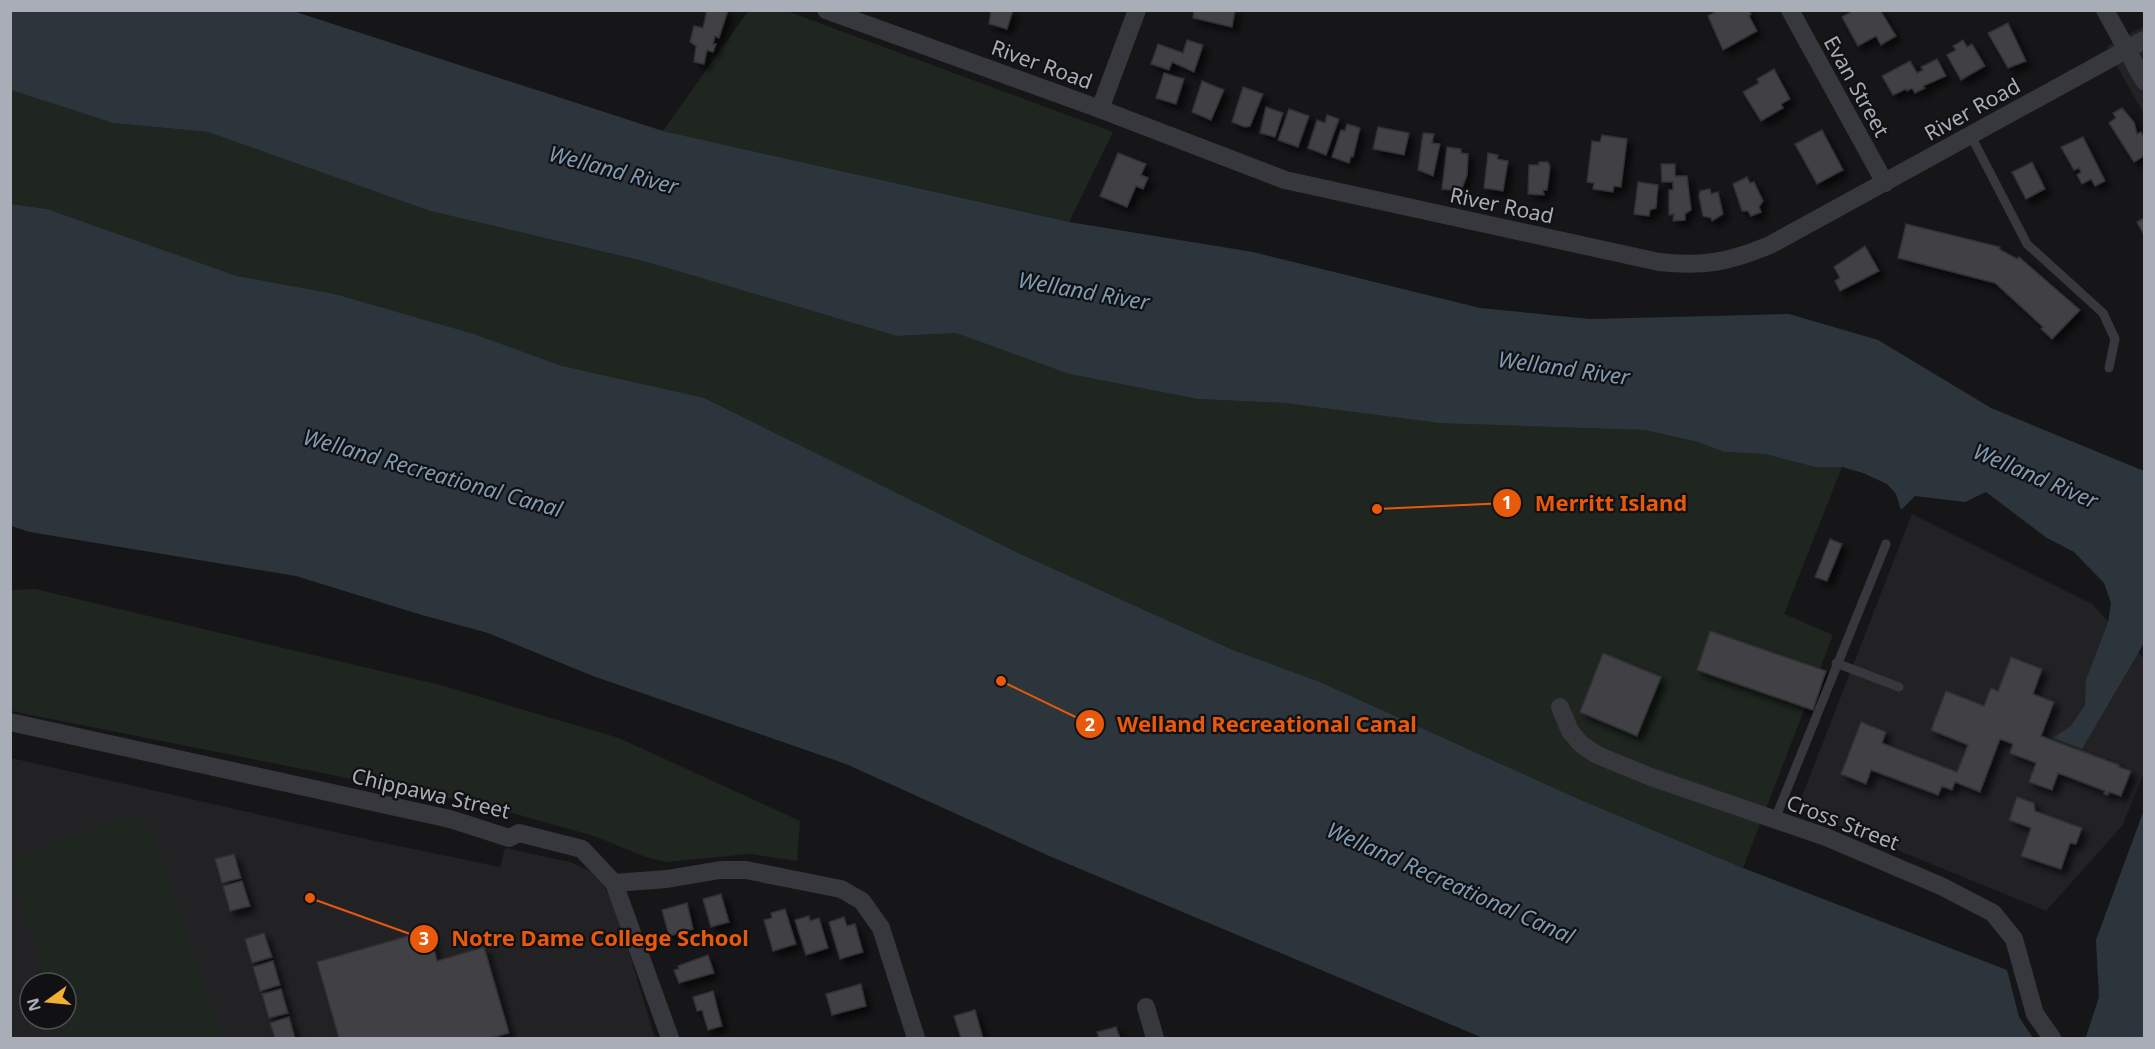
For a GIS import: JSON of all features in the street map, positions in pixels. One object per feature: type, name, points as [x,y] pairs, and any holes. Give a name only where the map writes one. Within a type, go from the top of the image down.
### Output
[{"type":"street","name":"River Road","points":[[826,10],[1100,109],[1246,166],[1317,189],[1659,262],[1686,265],[1712,264],[1738,258],[1778,240],[2145,40]]},
{"type":"street","points":[[1100,109],[1137,10]]},
{"type":"street","name":"Evan Street","points":[[1790,10],[1885,183]]},
{"type":"street","points":[[2105,10],[2145,81]]},
{"type":"street","name":"Cross Street","points":[[1560,706],[1570,731],[1581,744],[1597,755],[1651,777],[1826,837],[1920,877],[1993,913],[2014,939],[2035,1014],[2052,1038]]},
{"type":"street","name":"Chippawa Street","points":[[10,722],[450,819],[509,838],[519,833],[537,837],[582,849],[614,883]]},
{"type":"street","points":[[670,1038],[614,883],[667,879],[720,870],[746,870],[841,889],[862,901],[881,928],[916,1038]]},
{"type":"street","points":[[1146,1007],[1155,1038]]},
{"type":"lane","points":[[1971,136],[2027,244],[2103,313],[2115,339],[2109,368]]},
{"type":"lane","points":[[1775,819],[1836,663],[1886,544]]},
{"type":"lane","points":[[1836,663],[1899,687]]},
{"type":"shaded area","points":[[784,10],[1113,132],[1069,222],[663,131],[748,11]]},
{"type":"shaded area","points":[[2144,26],[2144,114],[2106,47]]},
{"type":"shaded area","points":[[11,90],[113,123],[208,132],[430,211],[647,262],[897,336],[956,333],[1069,374],[1198,399],[1285,403],[1478,424],[1643,430],[1698,442],[1724,452],[1765,454],[1815,467],[1842,467],[1784,614],[1833,635],[1743,868],[1574,797],[1320,682],[1233,650],[1014,551],[562,366],[474,334],[335,294],[237,276],[47,209],[11,204]]},
{"type":"shaded area","points":[[1912,514],[2092,604],[2144,659],[2144,773],[2122,826],[2046,911],[1797,809]]},
{"type":"shaded area","points":[[35,589],[440,685],[619,738],[800,821],[797,861],[750,854],[666,862],[646,857],[594,836],[488,806],[11,711],[11,590]]},
{"type":"shaded area","points":[[11,758],[375,841],[500,867],[505,848],[570,862],[590,871],[604,886],[616,909],[655,1038],[11,1038]]},
{"type":"shaded area","points":[[133,815],[140,818],[154,833],[222,1038],[65,1038],[63,1031],[78,1031],[78,971],[43,971],[14,884],[15,866],[20,854]]},
{"type":"water","name":"Welland River","points":[[11,10],[293,11],[663,131],[1069,222],[1253,252],[1480,308],[1590,319],[1789,314],[1878,340],[1991,408],[2144,471],[2144,643],[2082,749],[2053,738],[2071,726],[2085,705],[2086,680],[2108,622],[2111,603],[2104,583],[2074,552],[2047,538],[1986,492],[1965,502],[1915,496],[1901,510],[1896,494],[1887,484],[1863,473],[1842,467],[1815,467],[1765,454],[1724,452],[1698,442],[1644,430],[1440,423],[1285,403],[1198,399],[1069,374],[956,333],[897,336],[647,262],[430,211],[208,132],[113,123],[11,90]]},
{"type":"water","points":[[11,204],[47,209],[237,276],[335,294],[474,334],[562,366],[704,398],[1014,551],[1233,650],[1320,682],[1574,797],[1743,868],[2007,970],[2019,1017],[2033,1038],[1483,1038],[1047,855],[846,764],[593,676],[488,633],[296,576],[30,532],[11,526]]},
{"type":"water","points":[[2144,810],[2144,1038],[2090,1038],[2086,1037],[2099,997],[2096,940]]},
{"type":"building","points":[[707,10],[728,10],[719,38],[715,36],[713,44],[716,44],[713,52],[707,50],[704,64],[694,62],[696,46],[690,42],[694,26],[703,28]]},
{"type":"building","points":[[991,10],[1013,10],[1007,29],[989,24]]},
{"type":"building","points":[[1194,10],[1235,10],[1232,27],[1193,18]]},
{"type":"building","points":[[1718,10],[1749,10],[1751,14],[1749,16],[1757,31],[1723,50],[1708,16]]},
{"type":"building","points":[[1854,10],[1880,10],[1896,36],[1881,45],[1876,36],[1858,46],[1842,17]]},
{"type":"building","points":[[2008,23],[2026,61],[2008,68],[1988,33]]},
{"type":"building","points":[[1187,40],[1203,45],[1194,72],[1172,62],[1169,70],[1151,64],[1158,44],[1183,53]]},
{"type":"building","points":[[1963,40],[1967,47],[1972,44],[1985,66],[1961,80],[1947,55],[1956,50],[1953,46]]},
{"type":"building","points":[[1937,59],[1946,76],[1923,86],[1925,88],[1915,93],[1912,88],[1893,95],[1882,76],[1910,61],[1917,73],[1923,70],[1921,67]]},
{"type":"building","points":[[1774,69],[1790,99],[1781,104],[1783,108],[1761,121],[1743,92],[1759,83],[1757,79]]},
{"type":"building","points":[[1164,73],[1184,79],[1176,104],[1156,98]]},
{"type":"building","points":[[1202,81],[1224,90],[1211,120],[1192,112]]},
{"type":"building","points":[[1243,87],[1263,94],[1250,126],[1245,127],[1232,122]]},
{"type":"building","points":[[1266,107],[1283,113],[1275,137],[1260,133]]},
{"type":"building","points":[[2122,108],[2134,122],[2137,134],[2141,132],[2144,137],[2144,156],[2134,162],[2109,123],[2116,118],[2113,113]]},
{"type":"building","points":[[1289,109],[1309,116],[1298,147],[1278,140]]},
{"type":"building","points":[[1327,115],[1339,119],[1326,155],[1308,148],[1317,120],[1325,123]]},
{"type":"building","points":[[1347,124],[1360,128],[1353,157],[1351,156],[1349,163],[1332,157],[1341,130],[1345,131]]},
{"type":"building","points":[[1378,127],[1409,133],[1404,155],[1373,149]]},
{"type":"building","points":[[1822,130],[1843,170],[1817,184],[1795,144]]},
{"type":"building","points":[[1423,133],[1434,134],[1432,143],[1440,144],[1433,176],[1418,170]]},
{"type":"building","points":[[1602,135],[1627,139],[1621,187],[1614,186],[1613,192],[1593,189],[1594,183],[1587,182],[1592,141],[1600,142]]},
{"type":"building","points":[[2083,137],[2105,181],[2095,186],[2091,179],[2082,184],[2077,175],[2081,172],[2079,168],[2074,170],[2061,147]]},
{"type":"building","points":[[1447,147],[1461,149],[1461,153],[1468,154],[1467,175],[1461,191],[1442,189]]},
{"type":"building","points":[[1118,153],[1146,164],[1141,175],[1148,178],[1143,189],[1136,186],[1127,207],[1100,196]]},
{"type":"building","points":[[1488,153],[1498,155],[1497,159],[1508,161],[1503,191],[1484,188]]},
{"type":"building","points":[[1539,162],[1548,162],[1550,167],[1547,190],[1543,190],[1544,195],[1528,194],[1529,165],[1539,165]]},
{"type":"building","points":[[2032,162],[2045,189],[2026,199],[2012,172]]},
{"type":"building","points":[[1661,164],[1675,164],[1675,176],[1687,176],[1691,210],[1685,214],[1685,220],[1673,221],[1674,214],[1669,215],[1669,190],[1673,190],[1673,182],[1662,182]]},
{"type":"building","points":[[1747,177],[1750,183],[1754,182],[1763,201],[1759,207],[1761,212],[1751,216],[1748,211],[1742,211],[1733,184]]},
{"type":"building","points":[[1638,182],[1658,185],[1656,208],[1650,210],[1649,216],[1634,214]]},
{"type":"building","points":[[1710,189],[1711,194],[1718,192],[1723,214],[1712,221],[1711,218],[1703,216],[1699,196],[1700,191]]},
{"type":"building","points":[[2144,218],[2144,235],[2137,222]]},
{"type":"building","points":[[1906,224],[2000,247],[1999,249],[2017,259],[2019,257],[2080,310],[2052,339],[2041,329],[2043,327],[1995,283],[1898,258]]},
{"type":"building","points":[[1865,246],[1879,271],[1840,291],[1835,281],[1840,278],[1834,267]]},
{"type":"building","points":[[1830,539],[1842,544],[1827,581],[1815,577]]},
{"type":"building","points":[[1710,631],[1826,671],[1813,710],[1697,670]]},
{"type":"building","points":[[1603,653],[1661,677],[1637,736],[1580,712]]},
{"type":"building","points":[[2011,657],[2042,669],[2033,694],[2054,702],[2041,736],[2131,771],[2121,796],[2109,792],[2108,795],[2104,794],[2105,791],[2058,773],[2052,790],[2029,782],[2036,763],[2010,753],[2013,744],[2000,739],[1980,792],[1955,782],[1952,790],[1942,786],[1938,795],[1871,770],[1866,784],[1841,774],[1861,722],[1886,732],[1882,743],[1957,772],[1968,745],[1931,730],[1946,691],[1984,706],[1991,688],[1998,691]]},
{"type":"building","points":[[2017,797],[2034,803],[2035,811],[2082,828],[2076,844],[2070,843],[2061,869],[2021,856],[2031,828],[2009,820]]},
{"type":"building","points":[[234,854],[241,878],[222,883],[215,859]]},
{"type":"building","points":[[242,881],[250,906],[230,911],[223,886]]},
{"type":"building","points":[[721,894],[729,922],[711,927],[703,899]]},
{"type":"building","points":[[687,903],[693,929],[669,936],[662,910]]},
{"type":"building","points":[[785,909],[796,944],[773,951],[764,920],[772,918],[771,913]]},
{"type":"building","points":[[809,916],[810,921],[819,918],[828,948],[806,955],[795,920]]},
{"type":"building","points":[[844,917],[847,926],[855,924],[863,952],[840,959],[829,922]]},
{"type":"building","points":[[429,930],[437,961],[484,947],[509,1033],[491,1038],[339,1038],[317,962]]},
{"type":"building","points":[[264,933],[272,957],[252,963],[245,939]]},
{"type":"building","points":[[708,955],[714,973],[679,983],[674,970],[679,969],[678,966]]},
{"type":"building","points":[[273,961],[280,985],[260,991],[253,967]]},
{"type":"building","points":[[861,984],[866,1006],[832,1015],[826,994]]},
{"type":"building","points":[[281,989],[288,1013],[269,1018],[262,994]]},
{"type":"building","points":[[713,991],[722,1026],[708,1030],[702,1010],[697,1011],[693,997]]},
{"type":"building","points":[[975,1010],[983,1038],[961,1038],[954,1016]]},
{"type":"building","points":[[289,1017],[295,1038],[275,1038],[270,1023]]},
{"type":"building","points":[[1116,1027],[1120,1038],[1099,1038],[1097,1032]]},
{"type":"place","name":"Merritt Island","points":[[1377,509]]},
{"type":"place","name":"Welland Recreational Canal","points":[[1001,681]]},
{"type":"place","name":"Notre Dame College School","points":[[310,898]]}]
